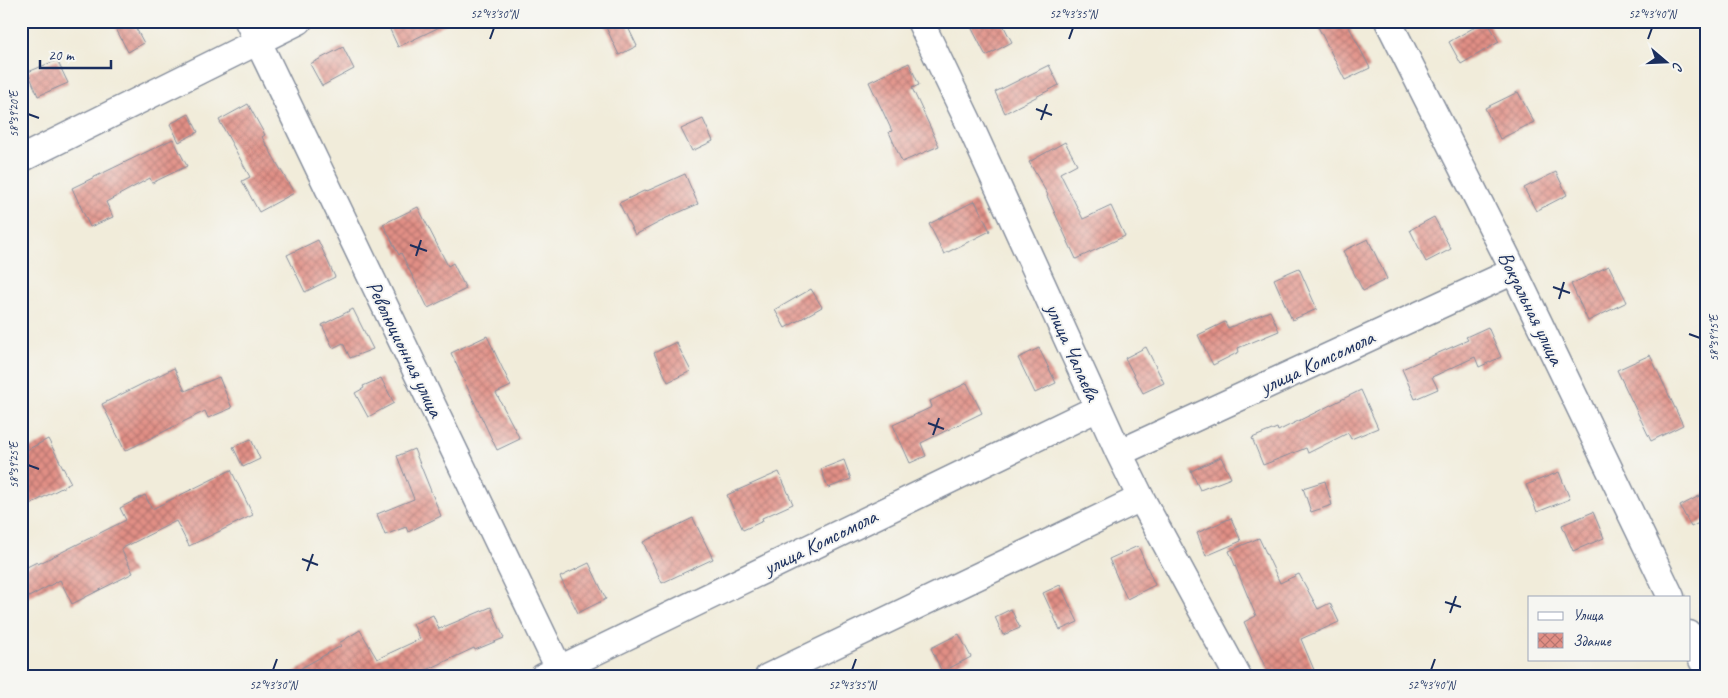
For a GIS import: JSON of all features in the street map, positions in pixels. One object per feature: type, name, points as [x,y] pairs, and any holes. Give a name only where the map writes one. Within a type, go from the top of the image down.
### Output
[{"type":"street","points":[[21,158],[253,31],[299,21]]},
{"type":"street","name":"улица Чапаева","points":[[920,21],[968,121],[1119,453],[1141,498],[1238,677]]},
{"type":"street","name":"Вокзальная улица","points":[[1388,21],[1514,271],[1671,596]]},
{"type":"street","name":"Революционная улица","points":[[253,31],[555,674]]},
{"type":"street","name":"улица Комсомола","points":[[1119,453],[1514,271]]},
{"type":"street","name":"улица Комсомола","points":[[555,674],[1098,408]]},
{"type":"street","points":[[768,677],[1141,498]]},
{"type":"street","points":[[1690,636],[1707,670]]},
{"type":"building","points":[[112,21],[132,21],[144,43],[128,52]]},
{"type":"building","points":[[386,21],[452,21],[398,47]]},
{"type":"building","points":[[603,21],[625,21],[637,46],[619,55]]},
{"type":"building","points":[[968,21],[1001,21],[1012,42],[986,56]]},
{"type":"building","points":[[1315,21],[1346,21],[1370,68],[1345,80]]},
{"type":"building","points":[[1487,21],[1499,42],[1461,64],[1449,42]]},
{"type":"building","points":[[343,47],[354,69],[322,86],[310,64]]},
{"type":"building","points":[[57,60],[68,83],[38,96],[28,72]]},
{"type":"building","points":[[909,63],[919,85],[912,88],[939,146],[902,162],[889,132],[892,131],[869,82]]},
{"type":"building","points":[[1049,65],[1059,85],[1005,113],[995,92]]},
{"type":"building","points":[[1518,92],[1534,122],[1500,139],[1485,108]]},
{"type":"building","points":[[248,104],[265,135],[262,137],[294,193],[259,212],[242,181],[250,177],[219,120]]},
{"type":"building","points":[[189,114],[198,132],[179,142],[170,124]]},
{"type":"building","points":[[703,119],[713,141],[692,151],[681,129]]},
{"type":"building","points":[[173,139],[187,166],[152,183],[150,178],[106,202],[113,217],[90,227],[72,188]]},
{"type":"building","points":[[1065,142],[1077,164],[1060,173],[1083,219],[1111,206],[1125,236],[1076,259],[1048,195],[1029,162]]},
{"type":"building","points":[[1556,172],[1567,195],[1536,211],[1524,188]]},
{"type":"building","points":[[685,174],[698,204],[662,220],[635,235],[619,203]]},
{"type":"building","points":[[975,201],[990,231],[944,254],[929,224]]},
{"type":"building","points":[[418,207],[448,266],[453,263],[466,289],[428,308],[401,253],[399,255],[383,224]]},
{"type":"building","points":[[1434,217],[1451,249],[1426,262],[1410,230]]},
{"type":"building","points":[[1368,239],[1387,279],[1363,291],[1343,251]]},
{"type":"building","points":[[318,240],[335,277],[305,292],[287,255]]},
{"type":"building","points":[[1609,266],[1627,302],[1588,321],[1571,284]]},
{"type":"building","points":[[1299,268],[1317,309],[1292,320],[1274,279]]},
{"type":"building","points":[[811,289],[822,307],[785,328],[775,310]]},
{"type":"building","points":[[353,309],[373,349],[350,358],[343,343],[333,348],[322,325]]},
{"type":"building","points":[[1270,311],[1279,331],[1238,348],[1239,352],[1213,365],[1198,335],[1225,322],[1228,328]]},
{"type":"building","points":[[1488,327],[1501,357],[1479,367],[1475,357],[1432,377],[1438,389],[1415,399],[1402,369],[1468,340],[1466,337]]},
{"type":"building","points":[[487,336],[511,386],[496,393],[520,439],[497,450],[451,353]]},
{"type":"building","points":[[676,342],[691,371],[668,382],[654,353]]},
{"type":"building","points":[[1146,347],[1164,383],[1143,393],[1125,358]]},
{"type":"building","points":[[1039,348],[1056,383],[1035,393],[1018,358]]},
{"type":"building","points":[[1650,355],[1683,425],[1651,441],[1617,370]]},
{"type":"building","points":[[174,368],[185,391],[219,377],[232,408],[208,418],[205,411],[125,451],[102,404]]},
{"type":"building","points":[[381,378],[394,403],[368,417],[355,393],[364,388],[363,386]]},
{"type":"building","points":[[967,383],[982,413],[921,443],[926,456],[910,463],[893,425],[932,407],[930,401]]},
{"type":"building","points":[[1361,390],[1378,428],[1351,439],[1348,433],[1308,453],[1306,448],[1263,465],[1252,438],[1277,428],[1278,431]]},
{"type":"building","points":[[48,439],[71,483],[21,509],[21,453]]},
{"type":"building","points":[[251,439],[260,459],[243,467],[233,447]]},
{"type":"building","points":[[414,449],[441,516],[408,532],[406,527],[385,535],[377,514],[414,499],[397,456]]},
{"type":"building","points":[[1221,457],[1231,478],[1200,490],[1191,471]]},
{"type":"building","points":[[844,460],[851,479],[828,488],[821,469]]},
{"type":"building","points":[[231,470],[253,515],[189,546],[176,521],[121,549],[133,573],[72,604],[60,580],[27,598],[21,587],[21,570],[37,562],[38,564],[126,520],[120,508],[145,495],[152,509]]},
{"type":"building","points":[[779,472],[793,504],[762,518],[763,521],[743,530],[727,495]]},
{"type":"building","points":[[1559,472],[1570,499],[1537,512],[1526,485]]},
{"type":"building","points":[[1325,481],[1332,505],[1311,512],[1303,488]]},
{"type":"building","points":[[1707,492],[1707,519],[1691,527],[1680,506]]},
{"type":"building","points":[[1593,512],[1604,538],[1573,551],[1562,525]]},
{"type":"building","points":[[693,518],[713,559],[662,583],[643,542]]},
{"type":"building","points":[[1231,518],[1241,541],[1206,556],[1197,533]]},
{"type":"building","points":[[1259,538],[1280,583],[1299,574],[1318,609],[1330,603],[1339,622],[1301,639],[1317,677],[1270,677],[1244,622],[1256,616],[1229,551]]},
{"type":"building","points":[[1138,546],[1155,585],[1127,599],[1109,559]]},
{"type":"building","points":[[589,563],[606,599],[578,613],[560,577]]},
{"type":"building","points":[[1060,585],[1078,622],[1060,630],[1043,593]]},
{"type":"building","points":[[491,607],[504,638],[475,650],[474,648],[412,677],[285,677],[341,646],[339,643],[360,630],[377,659],[420,639],[413,624],[433,615],[439,629]]},
{"type":"building","points":[[1011,609],[1020,628],[1003,635],[995,617]]},
{"type":"building","points":[[959,634],[971,657],[942,672],[931,648]]}]
